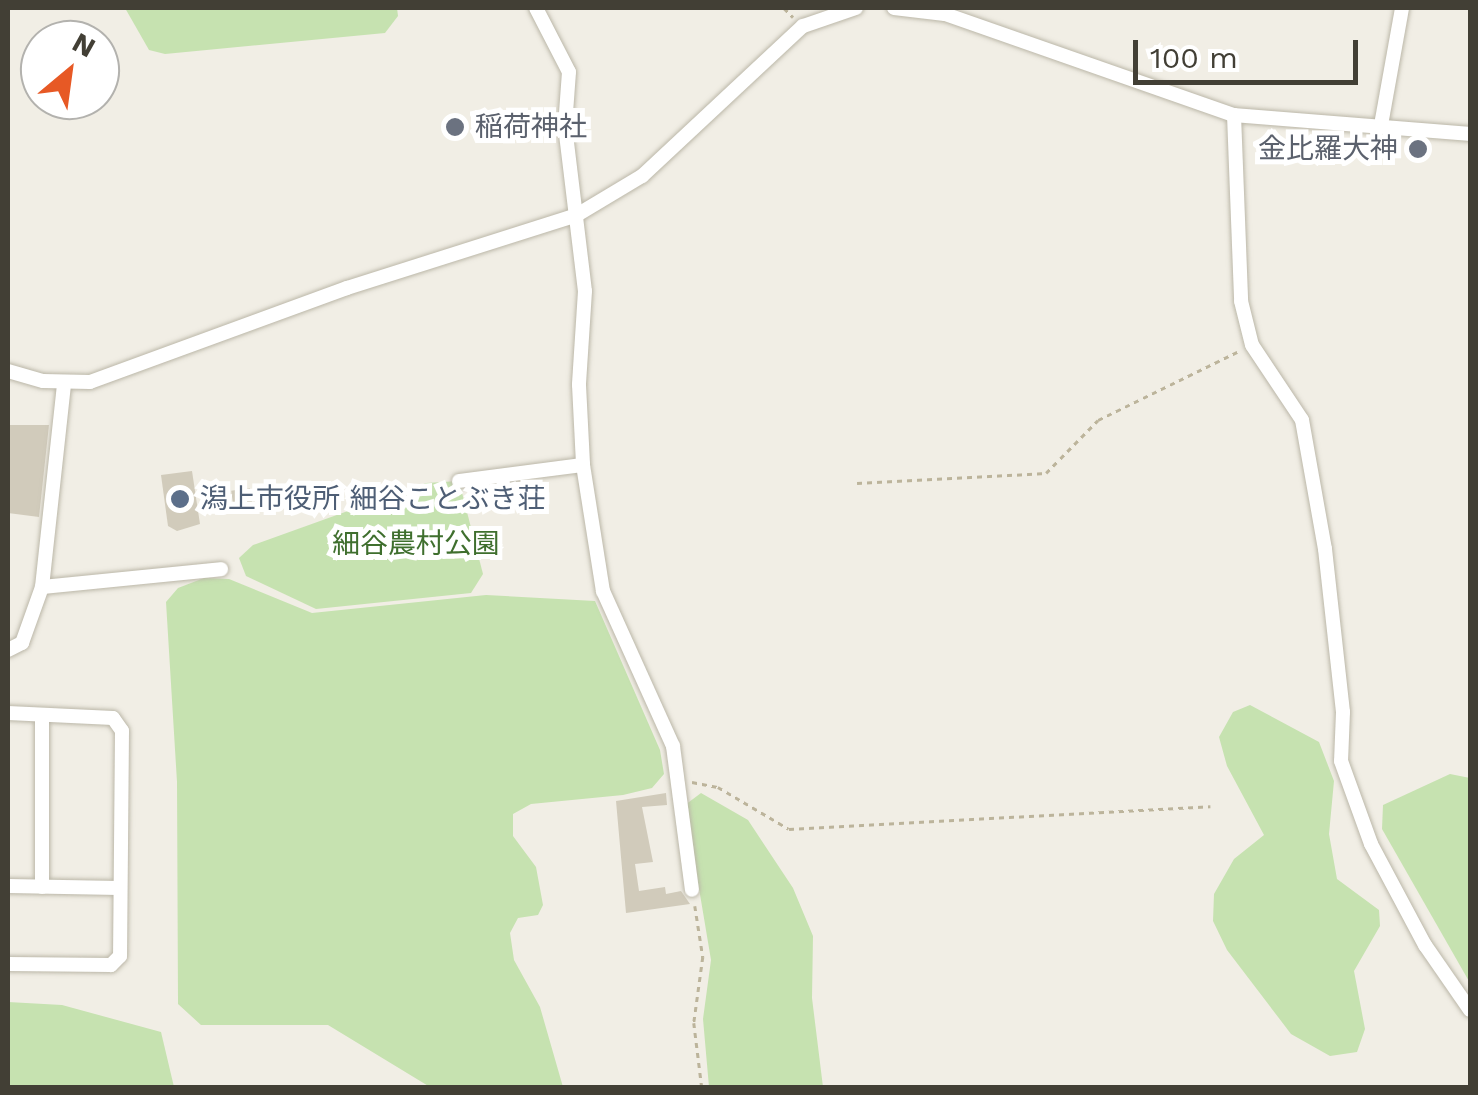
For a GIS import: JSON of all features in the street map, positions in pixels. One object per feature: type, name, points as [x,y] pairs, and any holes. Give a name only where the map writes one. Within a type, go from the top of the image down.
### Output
[{"type":"street","points":[[536,8],[569,72],[566,126],[585,291],[579,385],[583,464],[603,591],[673,746],[692,890]]},
{"type":"street","points":[[8,371],[64,383],[90,382],[347,288],[577,215],[642,176],[803,26],[856,8]]},
{"type":"street","points":[[894,8],[945,14],[1234,115],[1470,134]]},
{"type":"street","points":[[1381,125],[1402,8]]},
{"type":"street","points":[[1234,115],[1241,300],[1252,345],[1302,420],[1325,549],[1343,712],[1341,761],[1371,844],[1425,945],[1470,1010]]},
{"type":"street","points":[[8,650],[22,643],[42,587],[64,383]]},
{"type":"street","points":[[459,482],[583,464]]},
{"type":"street","points":[[42,587],[221,569]]},
{"type":"street","points":[[8,713],[114,718],[122,731],[120,956],[111,964],[8,964]]},
{"type":"street","points":[[42,715],[42,887]]},
{"type":"street","points":[[8,886],[119,888]]},
{"type":"path","points":[[857,483],[1046,473],[1098,420],[1252,345]]},
{"type":"path","points":[[676,778],[718,787],[789,829],[1210,806]]},
{"type":"path","points":[[692,890],[703,957],[694,1023],[702,1088]]},
{"type":"green space","points":[[125,8],[397,8],[398,16],[385,33],[165,54],[149,50]]},
{"type":"green space","name":"細谷農村公園","points":[[459,481],[483,574],[471,593],[316,609],[246,576],[239,558],[253,545],[426,483]]},
{"type":"green space","points":[[204,578],[229,579],[312,613],[486,595],[595,601],[660,750],[664,774],[652,788],[623,795],[531,804],[513,814],[513,836],[536,867],[543,905],[538,915],[518,918],[510,933],[514,960],[540,1007],[563,1087],[430,1087],[328,1025],[201,1025],[178,1004],[177,782],[166,602],[178,588]]},
{"type":"green space","points":[[1250,705],[1319,742],[1334,781],[1329,834],[1337,879],[1379,910],[1380,926],[1354,971],[1365,1029],[1357,1052],[1330,1056],[1291,1034],[1227,950],[1213,921],[1214,894],[1234,859],[1264,835],[1227,766],[1219,737],[1233,712]]},
{"type":"green space","points":[[1450,774],[1470,778],[1470,983],[1382,829],[1383,805]]},
{"type":"green space","points":[[701,793],[748,820],[793,888],[813,936],[812,998],[823,1087],[709,1087],[703,1019],[711,960],[685,805]]},
{"type":"green space","points":[[8,1002],[62,1005],[161,1032],[174,1087],[8,1087]]},
{"type":"building","points":[[8,425],[49,425],[39,517],[8,513]]},
{"type":"building","name":"潟上市役所 細谷ことぶき荘","points":[[192,471],[200,524],[177,531],[168,526],[161,475]]},
{"type":"building","points":[[250,488],[253,509],[234,511],[231,491]]},
{"type":"building","points":[[666,793],[667,805],[642,807],[653,862],[635,864],[639,891],[665,887],[666,894],[681,891],[690,904],[626,913],[616,801]]},
{"type":"place","name":"稲荷神社","points":[[455,127]]},
{"type":"place","name":"金比羅大神","points":[[1418,149]]},
{"type":"place","name":"潟上市役所 細谷ことぶき荘","points":[[180,499]]}]
